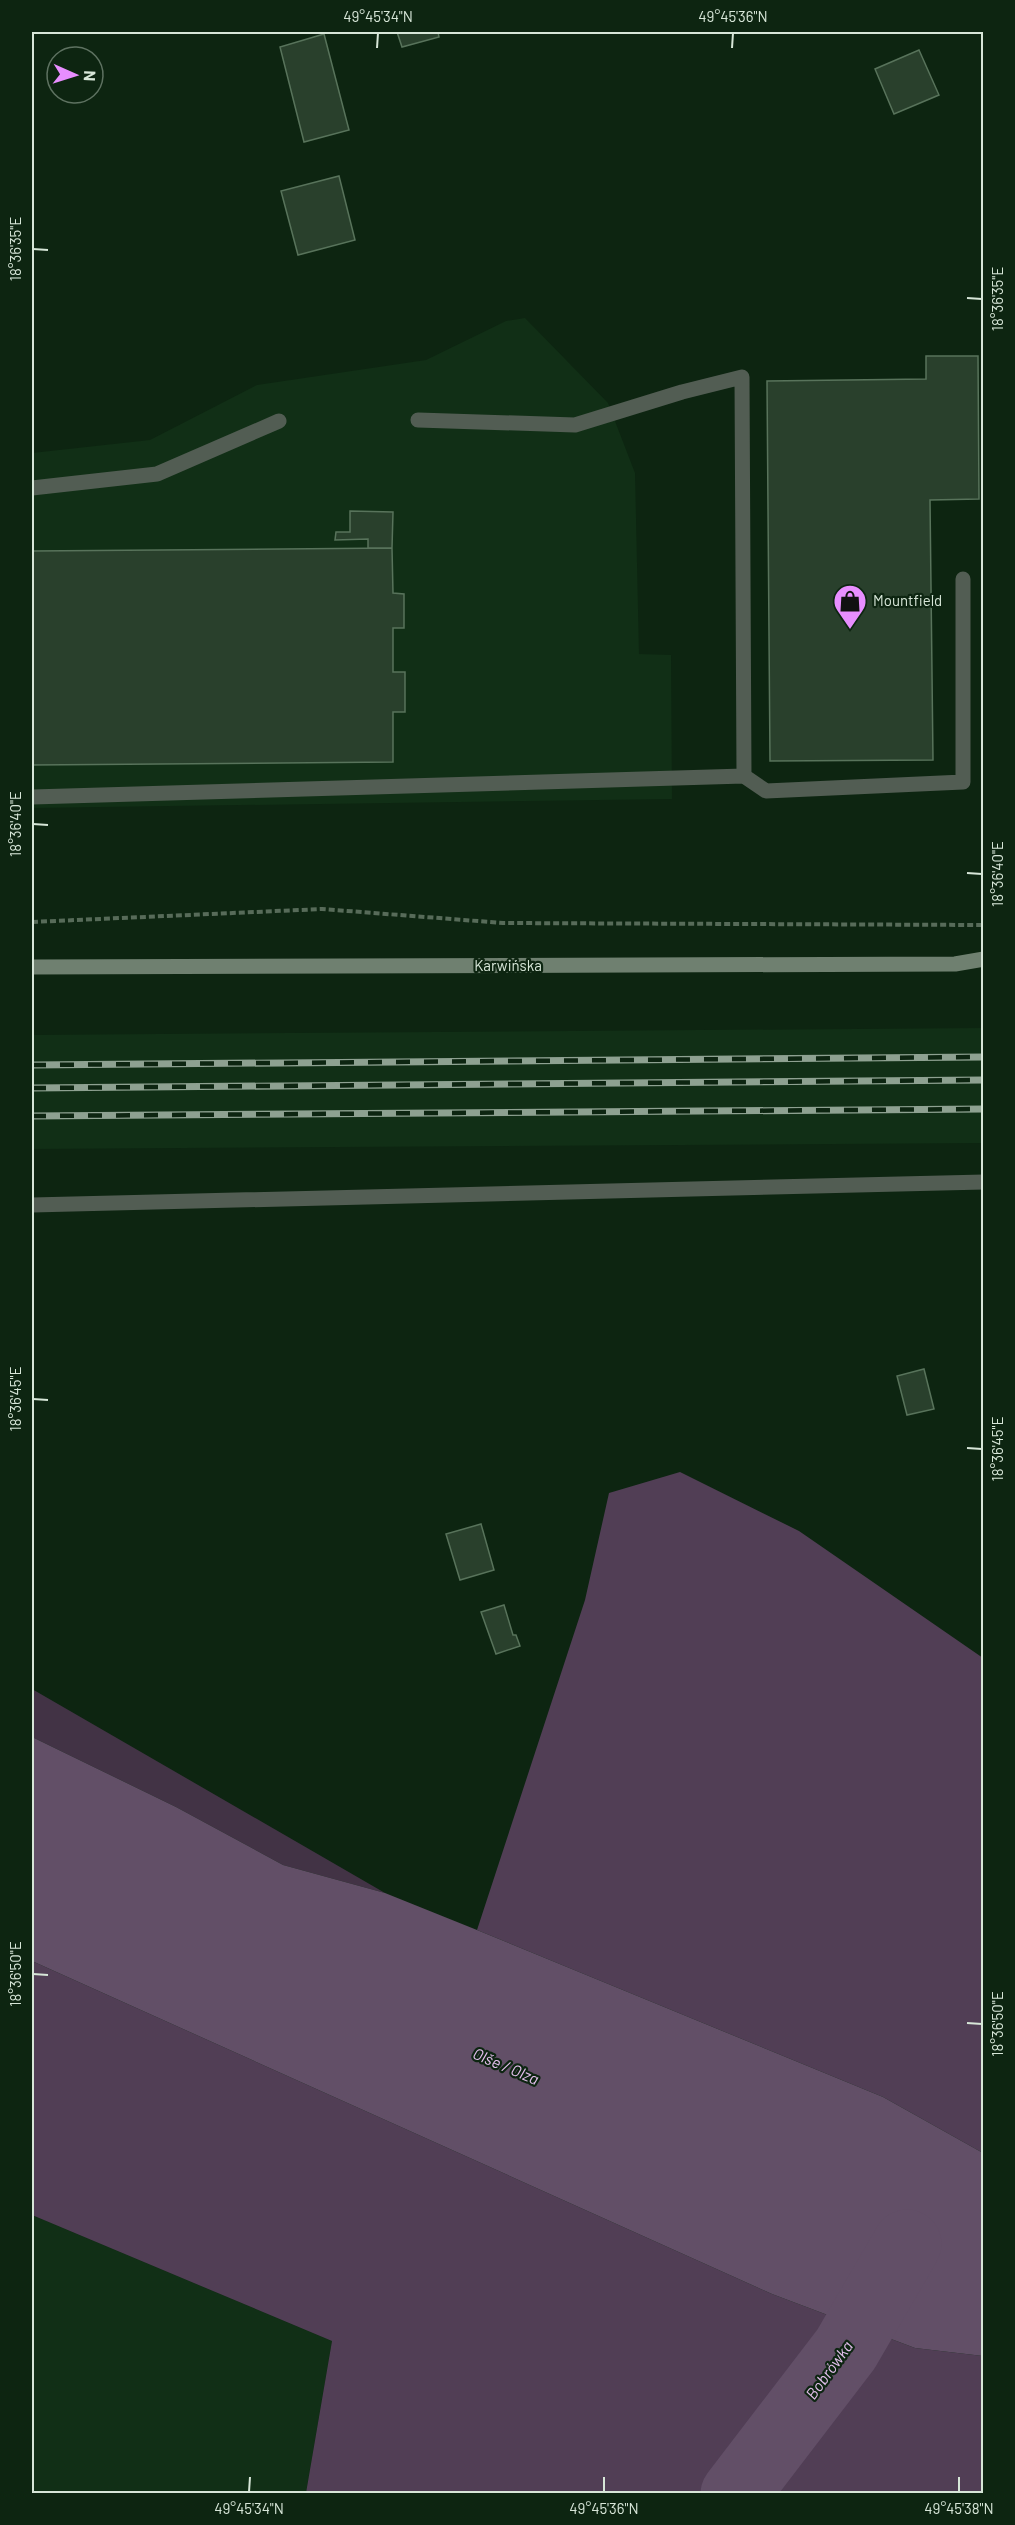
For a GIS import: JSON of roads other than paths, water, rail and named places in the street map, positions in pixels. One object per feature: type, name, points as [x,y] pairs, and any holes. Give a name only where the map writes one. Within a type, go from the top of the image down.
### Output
[{"type":"main road","name":"Karwińska","points":[[32,967],[955,964],[984,959]]},
{"type":"street","points":[[418,420],[575,425],[682,392],[742,377],[744,776]]},
{"type":"street","points":[[32,488],[157,474],[279,421]]},
{"type":"street","points":[[32,797],[744,776],[766,791],[963,782],[963,579]]},
{"type":"street","points":[[32,1205],[984,1182]]},
{"type":"water","name":"Olše / Olza","points":[[32,1737],[176,1807],[283,1865],[385,1893],[883,2097],[983,2153],[983,2356],[915,2348],[772,2294],[32,1961]]},
{"type":"waterway","name":"Bobrówka","points":[[735,2494],[846,2349],[907,2244]]},
{"type":"railway","points":[[32,1065],[984,1057]]},
{"type":"railway","points":[[32,1088],[984,1080]]},
{"type":"railway","points":[[32,1116],[984,1109]]},
{"type":"place","name":"Mountfield","points":[[850,630]]}]
